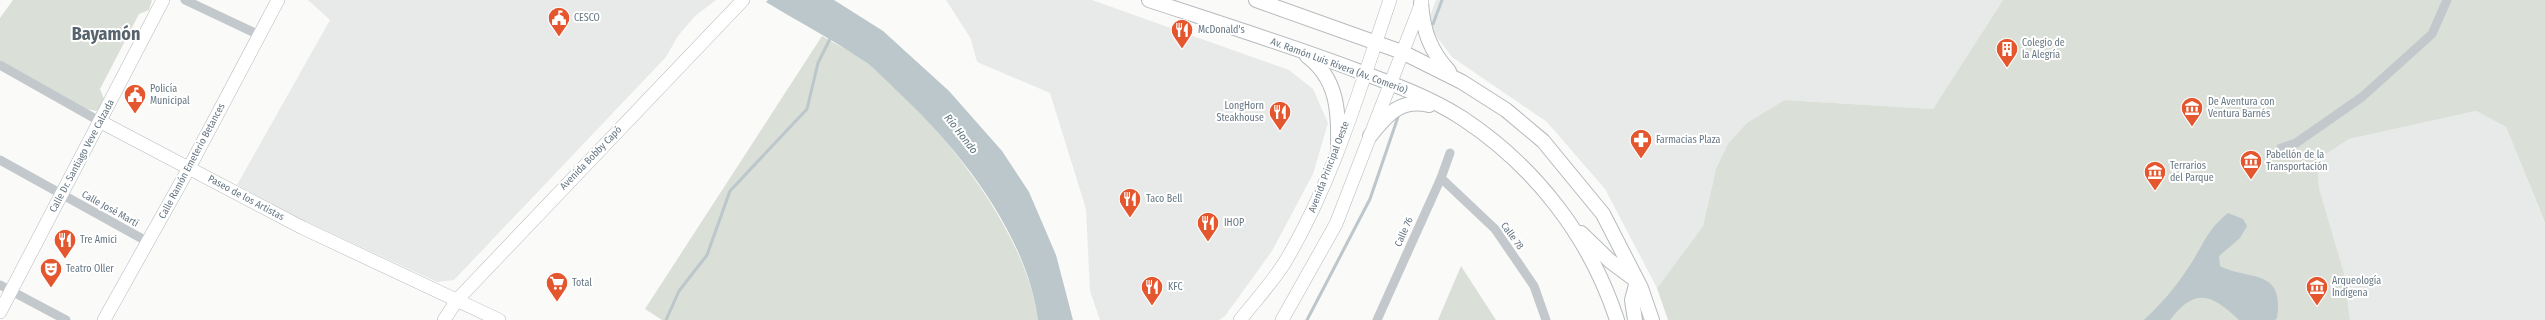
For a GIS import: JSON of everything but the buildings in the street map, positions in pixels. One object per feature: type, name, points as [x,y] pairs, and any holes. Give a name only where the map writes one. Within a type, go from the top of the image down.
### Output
[{"type":"main road","name":"Av. Ramón Luis Rivera (Av. Comerío)","points":[[1149,0],[1389,83],[1445,109],[1492,140],[1521,164],[1572,225],[1610,300],[1617,320]]},
{"type":"main road","points":[[1256,0],[1402,52],[1456,79],[1506,110],[1543,141],[1602,214],[1637,281],[1652,320]]},
{"type":"main road","points":[[1422,1],[1422,20],[1429,44],[1437,59],[1456,79]]},
{"type":"main road","points":[[1300,51],[1316,63],[1328,78],[1333,90],[1337,106],[1338,146]]},
{"type":"main road","points":[[1370,136],[1382,121],[1401,105],[1423,104],[1445,109]]},
{"type":"main road","points":[[1572,225],[1610,261],[1637,281]]},
{"type":"main road","points":[[1635,320],[1632,300],[1637,281]]},
{"type":"street","name":"Calle Dr. Santiago Veve Calzada","points":[[0,312],[6,288],[62,195],[163,0]]},
{"type":"street","points":[[185,0],[259,35]]},
{"type":"street","name":"Calle Ramón Emeterio Betances","points":[[104,320],[189,168],[278,0]]},
{"type":"street","name":"Avenida Principal Oeste","points":[[1240,320],[1284,264],[1306,223],[1338,146],[1365,74],[1390,0]]},
{"type":"street","points":[[2281,148],[2296,143],[2362,97],[2432,34],[2447,0]]},
{"type":"street","points":[[1283,319],[1336,224],[1389,83],[1422,1]]},
{"type":"street","name":"Avenida Bobby Capó","points":[[444,320],[457,300],[741,2]]},
{"type":"street","name":"Paseo de los Artistas","points":[[0,65],[101,122],[298,225],[499,320]]},
{"type":"street","name":"Calle 76","points":[[1377,320],[1441,178],[1450,153]]},
{"type":"street","name":"Calle José Martí","points":[[0,160],[148,242]]},
{"type":"street","name":"Calle 78","points":[[1441,178],[1495,229],[1534,286],[1546,320]]},
{"type":"street","points":[[6,288],[66,320]]},
{"type":"shaded area","points":[[13,0],[152,0],[149,10],[139,14],[100,89],[104,99],[102,109],[96,111],[87,109],[0,60],[0,18]]},
{"type":"shaded area","points":[[308,0],[716,0],[695,16],[678,36],[666,57],[454,280],[437,282],[298,218],[237,185],[330,20]]},
{"type":"shaded area","points":[[946,0],[1092,0],[1289,70],[1313,89],[1328,123],[1313,174],[1272,251],[1225,316],[1219,320],[1100,320],[1090,291],[1086,209],[1050,93],[977,62],[971,39]]},
{"type":"shaded area","points":[[1436,0],[2003,0],[1933,109],[1785,100],[1716,169],[1703,226],[1657,288],[1605,189],[1547,122],[1452,57],[1427,24]]},
{"type":"shaded area","points":[[2003,0],[2545,0],[2545,223],[2506,127],[2476,111],[2349,139],[2317,160],[2319,188],[2344,273],[2350,320],[1668,320],[1657,288],[1703,226],[1716,169],[1728,144],[1747,123],[1785,100],[1933,109]]},
{"type":"shaded area","points":[[822,36],[863,60],[895,87],[949,146],[975,179],[998,214],[1016,250],[1030,286],[1038,320],[662,320],[645,309]]},
{"type":"shaded area","points":[[2476,111],[2506,127],[2545,224],[2545,320],[2350,320],[2344,273],[2319,188],[2317,160],[2349,139]]},
{"type":"shaded area","points":[[1461,266],[1496,320],[1438,320]]},
{"type":"water","name":"Río Hondo","points":[[768,0],[834,0],[883,31],[949,91],[1002,151],[1029,192],[1056,255],[1073,320],[1038,320],[1031,288],[1020,256],[1005,224],[986,194],[943,138],[882,76],[867,63],[830,39],[766,2]]},
{"type":"water","points":[[2228,213],[2243,219],[2247,226],[2240,238],[2219,256],[2220,266],[2262,278],[2270,283],[2275,290],[2278,302],[2277,318],[2275,320],[2239,320],[2220,304],[2204,298],[2188,302],[2179,309],[2170,320],[2144,320],[2173,289],[2214,226]]},
{"type":"waterway","points":[[1433,24],[1442,0]]},
{"type":"waterway","points":[[666,320],[679,291],[707,255],[730,191],[807,109],[818,63],[831,37]]},
{"type":"waterway","points":[[1307,320],[1370,199],[1398,117]]},
{"type":"place","name":"CESCO","points":[[559,38]]},
{"type":"place","name":"McDonald's","points":[[1182,50]]},
{"type":"place","name":"Colegio de la Alegría","points":[[2007,68]]},
{"type":"place","name":"Policía Municipal","points":[[135,114]]},
{"type":"place","name":"De Aventura con Ventura Barnés","points":[[2192,128]]},
{"type":"place","name":"LongHorn Steakhouse","points":[[1280,132]]},
{"type":"place","name":"Farmacias Plaza","points":[[1641,160]]},
{"type":"place","name":"Pabellón de la Transportación","points":[[2251,180]]},
{"type":"place","name":"Terrarios del Parque","points":[[2155,192]]},
{"type":"place","name":"Taco Bell","points":[[1130,218]]},
{"type":"place","name":"IHOP","points":[[1208,242]]},
{"type":"place","name":"Tre Amici","points":[[65,260]]},
{"type":"place","name":"Teatro Oller","points":[[51,288]]},
{"type":"place","name":"Total","points":[[557,302]]},
{"type":"place","name":"KFC","points":[[1152,306]]},
{"type":"place","name":"Arqueología Indígena","points":[[2317,306]]},
{"type":"district","name":"Bayamón","points":[[106,34]]}]
